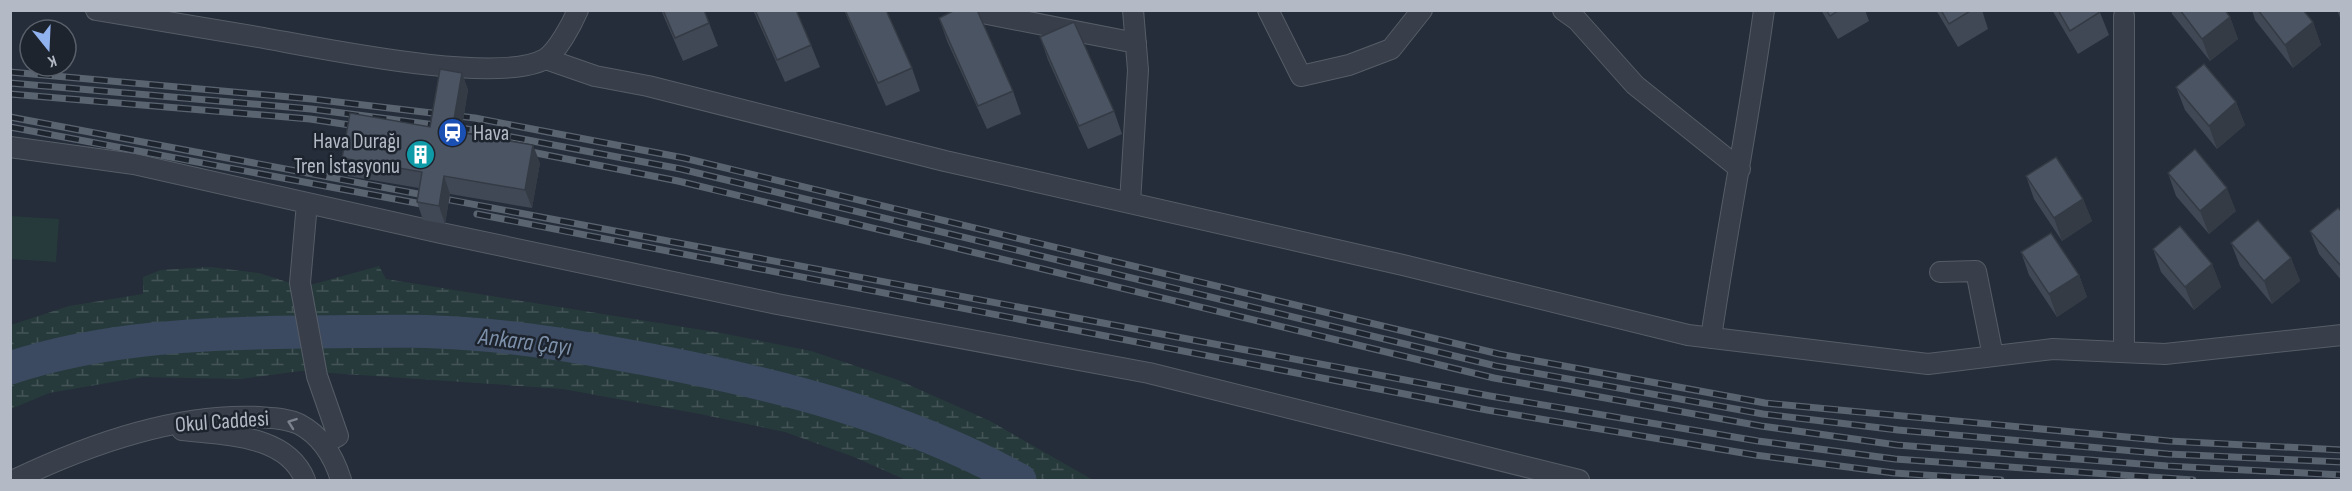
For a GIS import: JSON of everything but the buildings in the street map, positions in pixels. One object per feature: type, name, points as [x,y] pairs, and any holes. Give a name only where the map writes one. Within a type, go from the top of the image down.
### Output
[{"type":"street","points":[[96,10],[372,56],[452,66],[517,68],[546,59],[564,38],[578,10]]},
{"type":"street","points":[[967,10],[1011,15],[1136,43]]},
{"type":"street","points":[[1130,203],[1138,70],[1133,10]]},
{"type":"street","points":[[1268,10],[1301,76],[1348,65],[1391,49],[1422,10]]},
{"type":"street","points":[[1563,10],[1577,20],[1635,85],[1740,169]]},
{"type":"street","points":[[1711,338],[1764,10]]},
{"type":"street","points":[[2124,15],[2124,352]]},
{"type":"street","points":[[546,59],[595,76],[648,86],[945,161],[1414,268],[1688,335],[1928,364],[2053,349],[2165,354],[2342,335]]},
{"type":"street","points":[[10,147],[134,164],[777,304],[1149,374],[1579,480]]},
{"type":"street","points":[[307,203],[300,283],[317,376],[338,436],[323,444]]},
{"type":"street","points":[[1940,272],[1976,271],[1993,356]]},
{"type":"street","name":"Okul Caddesi","points":[[14,480],[52,462],[143,431],[181,421],[245,417],[280,418],[298,424],[323,444],[332,456],[341,480]]},
{"type":"street","name":"Okul Caddesi","points":[[143,431],[179,430],[262,441],[291,458],[305,480]]},
{"type":"green space","points":[[10,216],[59,219],[56,262],[11,259]]},
{"type":"green space","points":[[379,266],[386,279],[721,333],[811,351],[898,380],[990,421],[1093,480],[906,480],[854,457],[785,432],[563,389],[301,371],[241,379],[142,377],[49,393],[11,409],[10,325],[69,306],[143,294],[143,277],[161,270],[210,267],[259,273],[303,287]]},
{"type":"waterway","name":"Ankara Çayı","points":[[10,368],[82,349],[193,336],[408,331],[516,338],[651,360],[794,392],[886,420],[976,457],[1020,480]]},
{"type":"railway","points":[[10,72],[312,99],[475,118],[684,158],[1499,354],[1765,403],[2169,441],[2342,450]]},
{"type":"railway","points":[[10,83],[311,109],[474,130],[681,169],[1496,366],[1763,414],[1898,430],[2168,454],[2342,462]]},
{"type":"railway","points":[[10,94],[310,119],[363,127]]},
{"type":"railway","points":[[10,117],[1490,396],[1758,441],[1895,459],[2193,480]]},
{"type":"railway","points":[[10,127],[432,206]]},
{"type":"railway","points":[[521,150],[678,181],[1494,378],[1761,426],[1897,445],[2167,466],[2342,475]]},
{"type":"railway","points":[[477,214],[1487,410],[1755,455],[1894,473],[2001,480]]},
{"type":"place","name":"Hava","points":[[452,133]]},
{"type":"place","name":"Hava Durağı Tren İstasyonu","points":[[421,154]]}]
